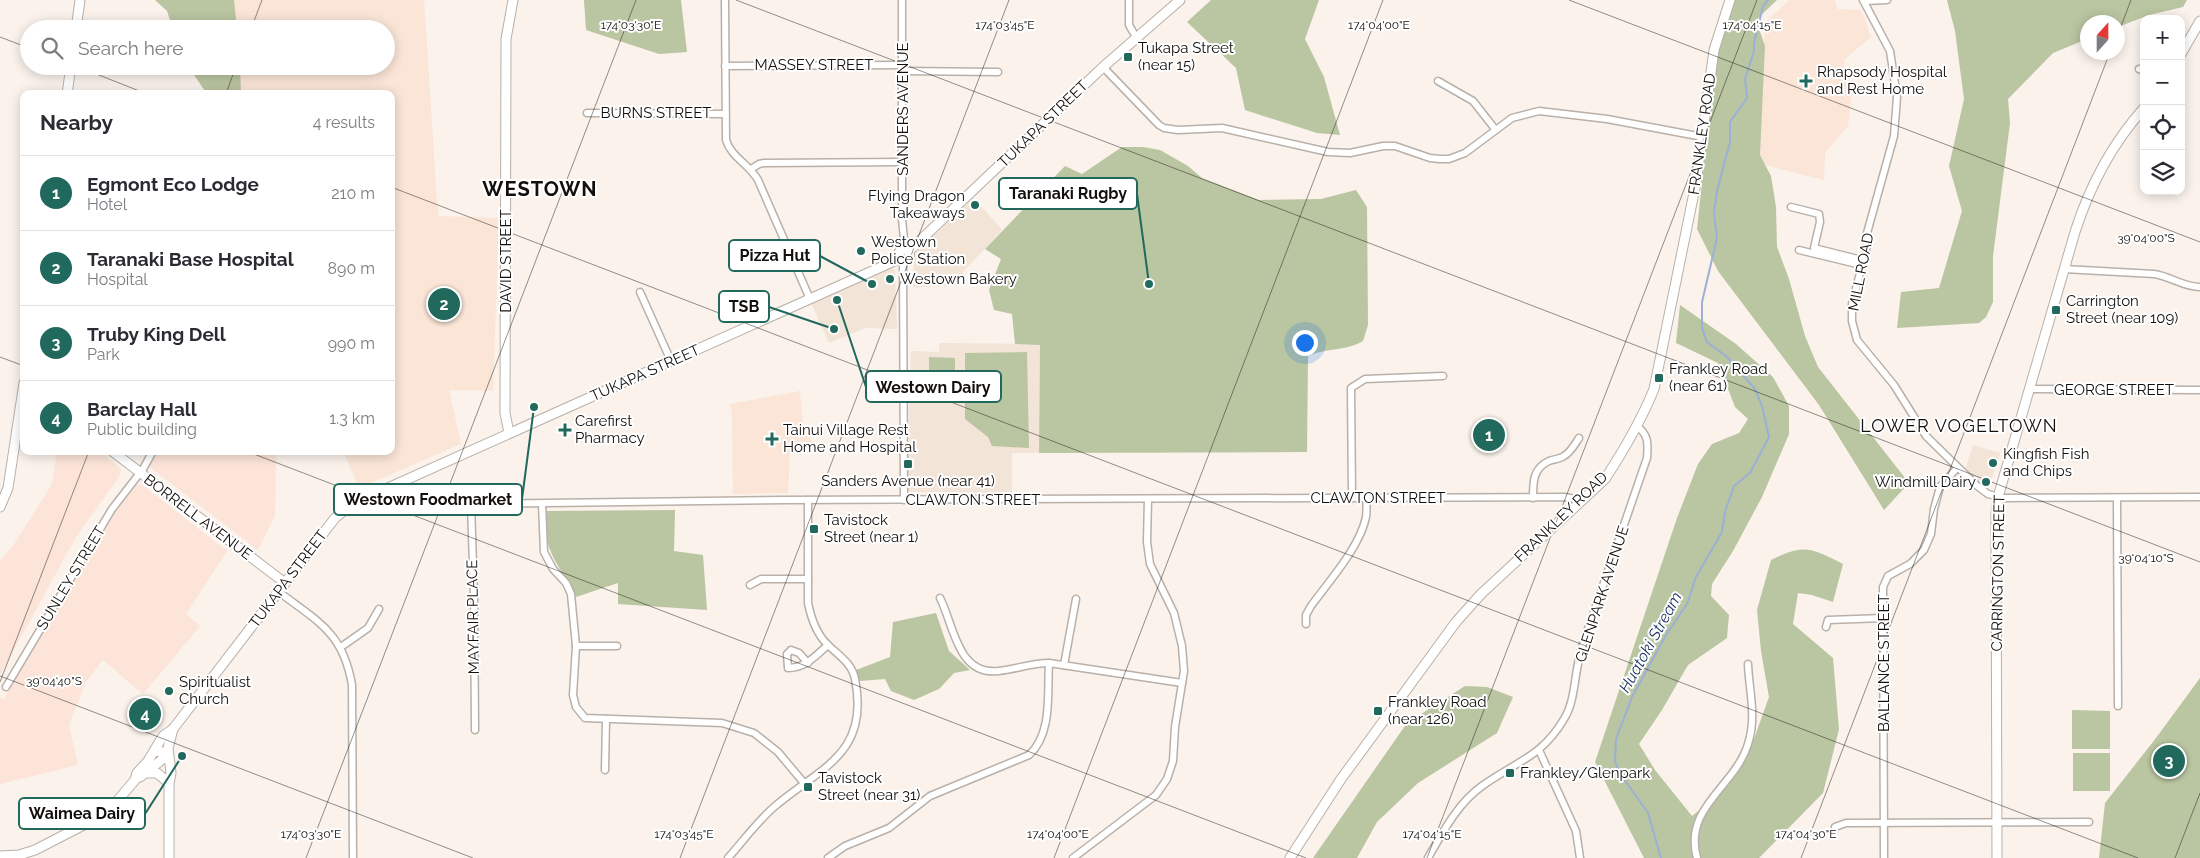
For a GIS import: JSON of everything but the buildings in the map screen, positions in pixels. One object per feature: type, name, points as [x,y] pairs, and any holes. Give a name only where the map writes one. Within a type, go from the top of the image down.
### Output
[{"type":"main road","points":[[77,20],[80,0]]},
{"type":"main road","name":"DAVID STREET","points":[[509,433],[505,413],[506,49],[507,27],[513,0]]},
{"type":"main road","name":"TUKAPA STREET","points":[[0,856],[27,856],[107,813],[135,780],[146,773],[161,756],[163,736],[173,729],[335,518],[352,504],[370,494],[901,260],[898,254],[907,250],[1103,67],[1180,0]]},
{"type":"main road","name":"FRANKLEY ROAD","points":[[1290,858],[1341,779],[1456,622],[1481,594],[1605,479],[1636,426],[1654,389],[1696,183],[1714,50],[1730,0]]},
{"type":"main road","points":[[2185,47],[2200,20]]},
{"type":"main road","points":[[67,90],[69,75]]},
{"type":"main road","name":"CARRINGTON STREET","points":[[1997,858],[1996,513],[1998,497],[2081,214],[2095,178],[2115,144],[2140,113]]},
{"type":"main road","points":[[0,507],[8,488],[20,413]]},
{"type":"main road","name":"BORRELL AVENUE","points":[[117,455],[285,583]]},
{"type":"main road","points":[[169,858],[169,783],[161,756],[173,729]]},
{"type":"main road","name":"TUKAPA STREET","points":[[135,780],[137,773],[161,756]]},
{"type":"main road","points":[[146,773],[157,773],[169,783]]},
{"type":"street","points":[[725,0],[725,114],[728,147],[731,152],[751,169],[762,189],[810,299]]},
{"type":"street","name":"SANDERS AVENUE","points":[[902,0],[902,219],[907,250]]},
{"type":"street","points":[[1129,0],[1130,29],[1136,37]]},
{"type":"street","points":[[1864,0],[1887,0]]},
{"type":"street","name":"MILL ROAD","points":[[1864,0],[1890,51],[1896,97],[1894,136],[1867,234],[1868,242],[1861,263],[1852,304],[1852,321],[1857,340],[1894,385],[1926,436],[1957,468],[1985,492],[1998,497]]},
{"type":"street","name":"MASSEY STREET","points":[[725,66],[903,68],[998,72]]},
{"type":"street","points":[[1103,67],[1159,125],[1172,130],[1222,128],[1340,153],[1395,146],[1430,158],[1449,159],[1465,154],[1495,129],[1520,115],[1539,111],[1608,119],[1703,137]]},
{"type":"street","points":[[1438,81],[1473,101],[1495,129]]},
{"type":"street","name":"BURNS STREET","points":[[587,113],[725,114]]},
{"type":"street","points":[[751,169],[764,163],[903,162]]},
{"type":"street","points":[[1791,206],[1819,214],[1820,222],[1814,248],[1861,263]]},
{"type":"street","points":[[1799,250],[1861,263]]},
{"type":"street","points":[[901,260],[904,500]]},
{"type":"street","points":[[2064,269],[2164,275],[2184,285],[2200,287]]},
{"type":"street","points":[[640,292],[671,361]]},
{"type":"street","points":[[1352,498],[1350,388],[1365,379],[1442,376]]},
{"type":"street","name":"GEORGE STREET","points":[[2029,389],[2200,390]]},
{"type":"street","name":"GLENPARK AVENUE","points":[[1428,858],[1458,808],[1483,785],[1539,750],[1558,729],[1571,704],[1578,664],[1586,635],[1647,458],[1648,439],[1645,433],[1636,426]]},
{"type":"street","points":[[1533,498],[1533,481],[1538,469],[1551,461],[1564,457],[1579,438]]},
{"type":"street","name":"SUNLEY STREET","points":[[6,687],[112,508],[140,473],[151,455]]},
{"type":"street","name":"BALLANCE STREET","points":[[1884,858],[1885,581],[1893,573],[1910,564],[1924,550],[1931,534],[1934,509],[1940,488],[1957,468]]},
{"type":"street","name":"CLAWTON STREET","points":[[370,494],[373,501],[384,505],[808,500],[1564,497],[1576,499],[1580,502]]},
{"type":"street","points":[[1998,497],[2200,497]]},
{"type":"street","points":[[1306,624],[1306,615],[1311,606],[1354,545],[1362,529],[1366,516],[1367,498]]},
{"type":"street","points":[[2117,498],[2118,706]]},
{"type":"street","points":[[1073,858],[1147,803],[1162,787],[1173,762],[1183,658],[1178,628],[1169,601],[1150,564],[1147,542],[1148,499]]},
{"type":"street","points":[[728,858],[759,822],[837,759],[847,746],[857,717],[855,678],[850,667],[841,655],[828,645],[816,629],[810,615],[808,500]]},
{"type":"street","name":"MAYFAIR PLACE","points":[[471,504],[475,730]]},
{"type":"street","points":[[542,504],[544,552],[553,568],[566,583],[570,594],[576,646],[574,695],[576,707],[585,718],[722,723],[754,733],[778,752],[804,784]]},
{"type":"street","points":[[750,585],[761,579],[808,579]]},
{"type":"street","points":[[279,592],[328,630],[341,647],[348,665],[352,685],[353,858]]},
{"type":"street","points":[[940,598],[958,648],[966,658],[988,671],[1000,671],[1035,664],[1049,664],[1182,683]]},
{"type":"street","points":[[1064,665],[1076,599]]},
{"type":"street","points":[[341,647],[368,628],[378,609]]},
{"type":"street","points":[[1826,626],[1828,620],[1884,618]]},
{"type":"street","points":[[808,663],[828,645]]},
{"type":"street","points":[[576,646],[617,646]]},
{"type":"street","points":[[828,858],[845,846],[889,828],[930,796],[1029,755],[1038,744],[1045,727],[1049,664]]},
{"type":"street","points":[[1698,858],[1694,840],[1699,818],[1734,774],[1748,744],[1753,704],[1748,664]]},
{"type":"street","points":[[605,770],[606,719]]},
{"type":"street","points":[[1539,750],[1576,832],[1580,858]]},
{"type":"street","points":[[1835,827],[1846,823],[2089,822]]},
{"type":"shaded area","points":[[221,0],[424,0],[438,216],[499,218],[493,391],[449,390],[461,444],[359,488],[345,455],[395,455],[395,90],[232,90],[233,75],[395,75],[395,20],[224,20]]},
{"type":"shaded area","name":"Rhapsody Hospital and Rest Home","points":[[1789,0],[1835,0],[1837,9],[1860,10],[1871,37],[1844,60],[1844,70],[1852,92],[1848,126],[1825,153],[1824,180],[1758,162],[1765,23]]},
{"type":"shaded area","points":[[974,198],[1002,230],[963,272],[957,286],[913,287],[914,259],[918,251]]},
{"type":"shaded area","points":[[890,267],[895,270],[897,329],[865,328],[829,343],[811,303]]},
{"type":"shaded area","points":[[939,343],[1040,344],[1039,453],[1012,453],[1012,493],[907,492],[911,351],[939,352]]},
{"type":"shaded area","name":"Tainui Village Rest Home and Hospital","points":[[800,391],[803,427],[810,428],[812,450],[790,451],[788,493],[733,494],[732,416],[730,404]]},
{"type":"shaded area","points":[[1973,445],[2000,453],[1989,487],[1985,488],[1979,484],[1965,470]]},
{"type":"shaded area","points":[[56,455],[104,455],[121,469],[119,477],[76,537],[0,675],[0,560],[13,546],[52,484]]},
{"type":"shaded area","points":[[151,455],[276,455],[275,516],[258,550],[148,466]]},
{"type":"shaded area","points":[[141,484],[227,551],[186,614],[200,626],[143,694],[103,660],[86,682],[69,725],[78,765],[0,784],[0,697],[4,699],[117,508],[137,485]]},
{"type":"green space","points":[[155,0],[234,0],[236,20],[170,20],[167,11]]},
{"type":"green space","points":[[584,0],[681,0],[687,52],[659,54],[586,30]]},
{"type":"green space","points":[[1211,0],[1319,0],[1305,39],[1324,77],[1340,135],[1317,133],[1245,110],[1236,68],[1187,22]]},
{"type":"green space","points":[[1734,0],[1777,0],[1756,20],[1765,46],[1760,155],[1771,176],[1776,207],[1777,247],[1789,279],[1805,336],[1818,367],[1909,483],[1884,510],[1819,405],[1718,271],[1697,229],[1718,33]]},
{"type":"green space","points":[[1947,0],[2187,0],[2183,7],[2149,15],[2140,15],[2140,18],[2125,24],[2125,15],[2080,15],[2080,42],[2053,53],[2008,99],[2010,123],[1993,256],[1993,302],[1986,317],[1979,323],[1897,328],[1901,292],[1939,288],[1962,211],[1949,166],[1964,99],[1955,31]]},
{"type":"green space","points":[[194,75],[240,75],[241,90],[204,90]]},
{"type":"green space","points":[[1122,147],[1143,147],[1160,150],[1188,166],[1202,178],[1259,200],[1321,199],[1356,190],[1367,207],[1368,325],[1363,341],[1349,347],[1323,351],[1308,356],[1307,452],[1039,453],[1040,345],[1015,344],[1012,314],[994,310],[989,290],[1001,259],[985,249],[1065,166],[1082,174]]},
{"type":"green space","points":[[1680,305],[1736,344],[1773,377],[1789,406],[1789,434],[1762,497],[1733,551],[1712,584],[1711,596],[1729,615],[1727,638],[1688,665],[1662,710],[1639,744],[1655,770],[1692,816],[1716,797],[1750,750],[1769,697],[1761,651],[1757,610],[1771,560],[1792,551],[1808,550],[1823,554],[1843,564],[1833,602],[1812,595],[1798,593],[1793,624],[1833,658],[1839,729],[1823,793],[1759,858],[1644,858],[1595,762],[1677,518],[1698,464],[1712,444],[1739,433],[1748,419],[1735,407],[1718,363],[1676,343]]},
{"type":"green space","points":[[1027,352],[1029,448],[992,446],[988,437],[965,419],[965,353]]},
{"type":"green space","points":[[929,357],[955,358],[955,372],[929,372]]},
{"type":"green space","points":[[675,510],[674,551],[703,555],[707,610],[618,604],[618,583],[576,597],[549,547],[547,511]]},
{"type":"green space","points":[[936,613],[949,651],[970,670],[954,673],[939,689],[914,700],[891,691],[885,679],[860,681],[856,670],[890,657],[893,622]]},
{"type":"green space","points":[[2200,678],[2200,858],[2099,858],[2105,803]]},
{"type":"green space","points":[[1465,686],[1487,687],[1513,697],[1497,733],[1418,783],[1377,822],[1357,858],[1313,858],[1407,723]]},
{"type":"green space","points":[[2072,710],[2110,711],[2110,749],[2072,749]]},
{"type":"green space","points":[[2073,753],[2110,753],[2110,791],[2073,791]]},
{"type":"waterway","name":"Huatoki Stream","points":[[1661,858],[1648,813],[1619,772],[1615,761],[1616,739],[1632,697],[1666,635],[1687,604],[1696,577],[1722,532],[1725,512],[1734,486],[1750,473],[1769,437],[1762,406],[1755,389],[1726,356],[1707,342],[1702,328],[1702,302],[1717,238],[1714,213],[1717,191],[1730,142],[1730,122],[1747,98],[1745,79],[1754,51],[1754,43],[1763,6],[1768,0]]},
{"type":"place","name":"Tukapa Street (near 15)","points":[[1128,57]]},
{"type":"place","name":"Rhapsody Hospital and Rest Home","points":[[1806,81]]},
{"type":"place","name":"Flying Dragon Takeaways","points":[[975,205]]},
{"type":"place","name":"Westown Police Station","points":[[861,251]]},
{"type":"place","name":"Westown Bakery","points":[[890,279]]},
{"type":"place","name":"Pizza Hut","points":[[872,284]]},
{"type":"place","name":"Taranaki Rugby","points":[[1149,284]]},
{"type":"place","name":"Westown Dairy","points":[[837,300]]},
{"type":"place","name":"Taranaki Base Hospital","points":[[444,304]]},
{"type":"place","name":"Carrington Street (near 109)","points":[[2056,310]]},
{"type":"place","name":"TSB","points":[[834,329]]},
{"type":"place","name":"Frankley Road (near 61)","points":[[1659,378]]},
{"type":"place","name":"Westown Foodmarket","points":[[534,407]]},
{"type":"place","name":"Carefirst Pharmacy","points":[[565,430]]},
{"type":"place","name":"Egmont Eco Lodge","points":[[1489,435]]},
{"type":"place","name":"Tainui Village Rest Home and Hospital","points":[[772,439]]},
{"type":"place","name":"Kingfish Fish and Chips","points":[[1993,463]]},
{"type":"place","name":"Sanders Avenue (near 41)","points":[[908,464]]},
{"type":"place","name":"Windmill Dairy","points":[[1986,482]]},
{"type":"place","name":"Tavistock Street (near 1)","points":[[814,529]]},
{"type":"place","name":"Spiritualist Church","points":[[169,691]]},
{"type":"place","name":"Frankley Road (near 126)","points":[[1378,711]]},
{"type":"place","name":"Barclay Hall","points":[[145,714]]},
{"type":"place","name":"Waimea Dairy","points":[[182,756]]},
{"type":"place","name":"Truby King Dell","points":[[2169,761]]},
{"type":"place","name":"Frankley/Glenpark","points":[[1510,773]]},
{"type":"place","name":"Tavistock Street (near 31)","points":[[808,787]]},
{"type":"district","name":"WESTOWN","points":[[540,189]]},
{"type":"district","name":"LOWER VOGELTOWN","points":[[1959,426]]}]
